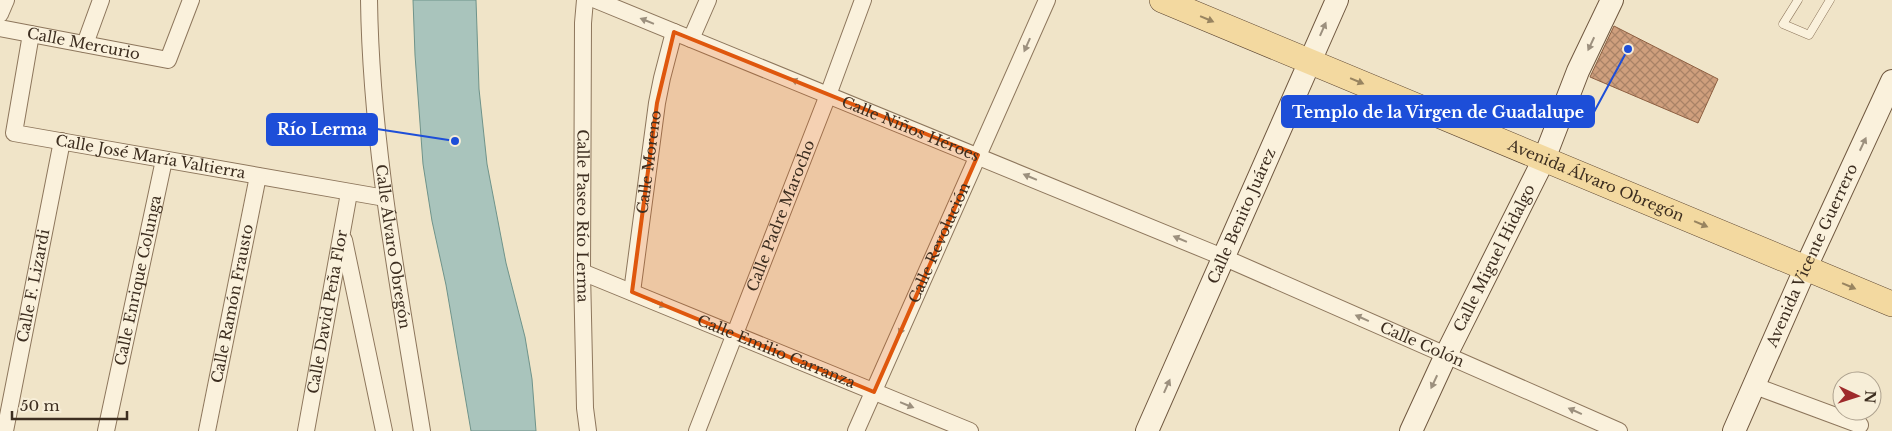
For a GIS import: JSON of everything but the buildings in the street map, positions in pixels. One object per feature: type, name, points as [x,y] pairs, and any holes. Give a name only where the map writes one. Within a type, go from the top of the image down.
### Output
[{"type":"main road","name":"Avenida Álvaro Obregón","points":[[1162,0],[1892,304]]},
{"type":"street","points":[[0,14],[6,0]]},
{"type":"street","points":[[84,44],[101,0]]},
{"type":"street","name":"Calle Mercurio","points":[[0,28],[168,60],[192,0]]},
{"type":"street","name":"Calle Álvaro Obregón","points":[[369,0],[375,107],[385,198],[422,431]]},
{"type":"street","name":"Calle Paseo Río Lerma","points":[[585,0],[583,23],[582,272],[585,408],[588,431]]},
{"type":"street","name":"Calle Niños Héroes","points":[[596,0],[978,155],[1225,258]]},
{"type":"street","points":[[691,39],[708,0]]},
{"type":"street","name":"Calle Padre Marocho","points":[[697,431],[863,0]]},
{"type":"street","name":"Calle Revolución","points":[[856,431],[1047,0]]},
{"type":"street","name":"Calle Benito Juárez","points":[[1147,431],[1225,258],[1337,0]]},
{"type":"street","name":"Calle Miguel Hidalgo","points":[[1411,431],[1446,355],[1544,158],[1578,71],[1612,0]]},
{"type":"street","name":"Calle Moreno","points":[[632,292],[657,103],[674,32]]},
{"type":"street","name":"Calle José María Valtierra","points":[[31,34],[14,133],[385,198]]},
{"type":"street","name":"Avenida Vicente Guerrero","points":[[1734,431],[1806,267],[1892,81]]},
{"type":"street","name":"Calle F. Lizardi","points":[[5,431],[62,141]]},
{"type":"street","name":"Calle Enrique Colunga","points":[[106,431],[164,160]]},
{"type":"street","name":"Calle Ramón Frausto","points":[[207,431],[258,176]]},
{"type":"street","name":"Calle David Peña Flor","points":[[306,431],[349,193]]},
{"type":"street","points":[[342,230],[384,431]]},
{"type":"street","name":"Calle Colón","points":[[1225,258],[1619,431]]},
{"type":"street","name":"Calle Emilio Carranza","points":[[582,272],[970,431]]},
{"type":"street","points":[[1755,386],[1860,425]]},
{"type":"lane","points":[[1798,0],[1783,24],[1810,35],[1830,0]]},
{"type":"highlighted area","points":[[674,32],[978,155],[874,392],[632,292],[657,103]]},
{"type":"water","points":[[413,0],[476,0],[479,89],[487,164],[506,263],[525,337],[532,379],[536,431],[471,431],[423,164]]},
{"type":"place","name":"Templo de la Virgen de Guadalupe","points":[[1628,49]]},
{"type":"place","name":"Río Lerma","points":[[455,141]]}]
